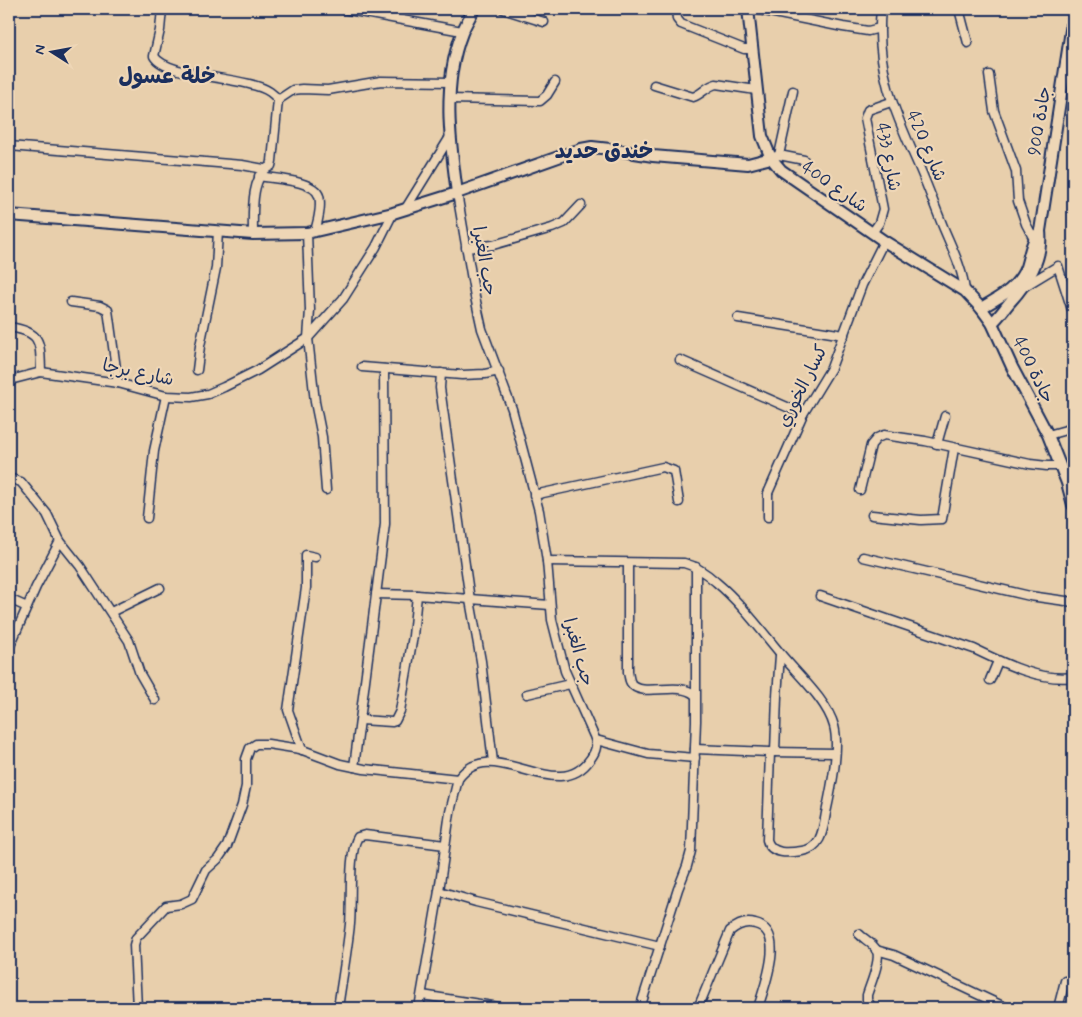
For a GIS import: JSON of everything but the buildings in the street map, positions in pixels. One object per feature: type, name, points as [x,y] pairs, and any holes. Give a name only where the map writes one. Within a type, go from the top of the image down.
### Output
[{"type":"main road","points":[[457,194],[450,138],[451,82],[462,31],[474,9]]},
{"type":"main road","name":"شارع 400","points":[[748,9],[762,136],[781,170],[884,241],[965,291],[981,308],[995,328]]},
{"type":"main road","name":"جادة 900","points":[[995,328],[1009,292],[1020,285],[1038,237],[1073,17]]},
{"type":"main road","points":[[9,215],[253,234],[311,232],[393,213],[457,194],[581,149],[601,148],[659,156],[748,164],[775,157]]},
{"type":"main road","name":"جادة 900","points":[[981,308],[1007,298]]},
{"type":"main road","name":"جادة 400","points":[[995,328],[1012,367],[1048,435],[1060,466],[1070,480],[1073,505]]},
{"type":"street","points":[[162,9],[160,30],[154,56],[162,64],[194,74],[260,87],[271,92],[278,100],[271,166],[264,169],[259,176],[254,198],[253,234]]},
{"type":"street","points":[[343,9],[462,31]]},
{"type":"street","points":[[503,9],[544,22]]},
{"type":"street","points":[[676,9],[677,19],[681,24],[744,49],[753,49]]},
{"type":"street","points":[[754,9],[868,31],[880,28]]},
{"type":"street","name":"شارع 420","points":[[881,9],[881,62],[891,102],[949,242],[965,291]]},
{"type":"street","points":[[959,9],[968,43]]},
{"type":"street","points":[[989,75],[994,111],[1016,170],[1018,202],[1026,224],[1038,237]]},
{"type":"street","points":[[278,100],[293,90],[302,89],[328,90],[382,81],[451,82]]},
{"type":"street","points":[[450,100],[540,101],[547,95],[555,82]]},
{"type":"street","points":[[654,85],[693,96],[700,95],[711,85],[716,84],[756,90]]},
{"type":"street","points":[[793,91],[775,157],[804,160]]},
{"type":"street","name":"شارع 433","points":[[872,232],[881,219],[883,209],[865,118],[868,110],[891,102]]},
{"type":"street","points":[[406,208],[450,138]]},
{"type":"street","points":[[9,146],[242,165],[264,169]]},
{"type":"street","points":[[259,176],[306,184],[318,193],[320,200],[319,218],[311,232],[308,338],[315,402],[322,436],[326,490]]},
{"type":"street","name":"جب الغبرا","points":[[457,194],[482,328],[512,409],[539,511],[548,561],[552,620],[565,671],[596,740]]},
{"type":"street","points":[[466,248],[493,245],[552,228],[564,223],[581,205]]},
{"type":"street","name":"شارع برجا","points":[[9,383],[41,372],[118,384],[166,396],[191,397],[208,394],[240,380],[308,338],[343,299],[376,247],[393,213]]},
{"type":"street","points":[[196,370],[213,285],[218,231]]},
{"type":"street","name":"كسار الخوري","points":[[768,517],[768,493],[803,414],[831,368],[862,285],[884,241]]},
{"type":"street","points":[[1020,285],[1058,266],[1073,313]]},
{"type":"street","points":[[71,302],[100,306],[108,310],[118,384]]},
{"type":"street","points":[[738,318],[844,335]]},
{"type":"street","points":[[9,327],[33,334],[39,345],[41,372]]},
{"type":"street","points":[[680,360],[803,414]]},
{"type":"street","points":[[362,366],[441,373],[485,374],[499,371]]},
{"type":"street","points":[[354,767],[385,524],[384,369]]},
{"type":"street","points":[[441,373],[440,388],[470,600],[481,661],[493,762]]},
{"type":"street","points":[[147,518],[154,451],[166,396]]},
{"type":"street","points":[[937,444],[945,416]]},
{"type":"street","points":[[1048,435],[1073,428]]},
{"type":"street","points":[[860,490],[871,445],[877,438],[884,435],[1030,464],[1060,466]]},
{"type":"street","points":[[872,515],[921,520],[942,519],[954,448]]},
{"type":"street","points":[[534,495],[663,467],[671,468],[674,471],[679,502]]},
{"type":"street","points":[[9,478],[21,482],[30,492],[53,525],[60,541],[111,612],[129,641],[140,674],[155,700]]},
{"type":"street","points":[[9,648],[26,607],[60,541]]},
{"type":"street","points":[[302,750],[288,710],[306,588],[306,555],[315,557]]},
{"type":"street","points":[[863,557],[1030,596],[1073,602]]},
{"type":"street","points":[[548,561],[676,562],[696,568],[724,588],[814,693],[833,721],[836,735],[835,753],[826,815],[818,843],[809,850],[792,852],[771,849],[768,843],[780,654]]},
{"type":"street","points":[[628,563],[628,672],[632,684],[636,688],[648,690],[683,688],[695,695]]},
{"type":"street","points":[[640,1008],[689,858],[691,844],[695,758],[696,568]]},
{"type":"street","points":[[111,612],[160,588]]},
{"type":"street","points":[[376,594],[417,595],[550,605]]},
{"type":"street","points":[[361,720],[392,722],[400,711],[413,636],[417,595]]},
{"type":"street","points":[[820,596],[974,649],[998,661],[1050,678],[1073,677]]},
{"type":"street","points":[[9,598],[26,607]]},
{"type":"street","points":[[990,680],[998,661]]},
{"type":"street","points":[[527,694],[570,684]]},
{"type":"street","points":[[419,1008],[450,812],[458,778],[475,765],[493,762],[516,766],[535,773],[560,777],[574,772],[587,764],[596,749],[596,740],[648,754],[695,758]]},
{"type":"street","points":[[137,1008],[134,944],[136,938],[166,906],[182,904],[192,899],[206,870],[228,846],[242,805],[246,786],[246,759],[250,748],[256,744],[268,744],[302,750],[354,767],[458,778]]},
{"type":"street","points":[[695,749],[835,753]]},
{"type":"street","points":[[338,1008],[350,923],[354,842],[358,837],[365,836],[445,845]]},
{"type":"street","points":[[439,891],[660,946]]},
{"type":"street","points":[[698,1008],[730,931],[740,925],[751,923],[766,929],[772,941],[771,960],[758,1008]]},
{"type":"street","points":[[858,934],[876,950],[894,955],[1007,1008]]},
{"type":"street","points":[[872,1008],[867,1000],[867,995],[877,964],[878,956],[876,950]]},
{"type":"street","points":[[1058,1008],[1065,981]]},
{"type":"street","points":[[422,995],[506,1008]]},
{"type":"district","name":"خلة عسول","points":[[167,77]]},
{"type":"district","name":"خندق حديد","points":[[604,152]]}]
